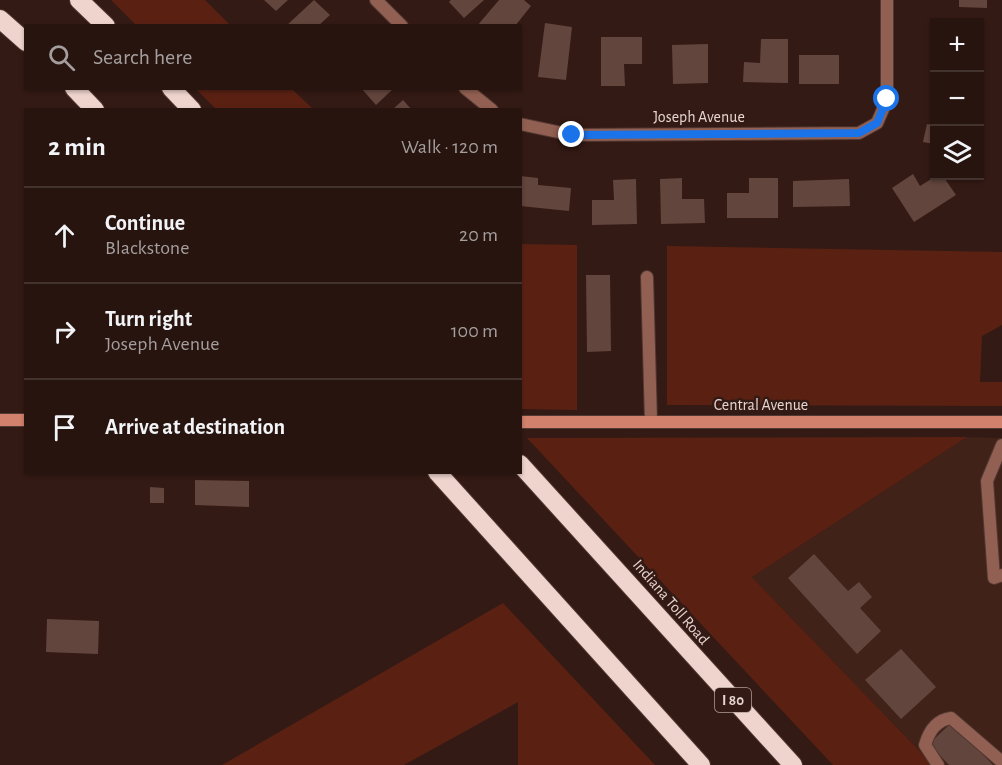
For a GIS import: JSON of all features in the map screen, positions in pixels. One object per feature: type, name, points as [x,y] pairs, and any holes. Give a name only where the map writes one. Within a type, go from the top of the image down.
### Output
[{"type":"highway","points":[[79,0],[104,24]]},
{"type":"highway","points":[[0,19],[24,40]]},
{"type":"highway","points":[[76,90],[93,108]]},
{"type":"highway","points":[[173,90],[190,108]]},
{"type":"highway","name":"Indiana Toll Road","points":[[522,466],[793,765]]},
{"type":"highway","points":[[441,476],[522,569],[701,765]]},
{"type":"street","points":[[376,0],[400,24]]},
{"type":"street","name":"Joseph Avenue","points":[[522,124],[584,135],[859,133],[877,123],[887,99],[887,0]]},
{"type":"street","points":[[467,90],[490,108]]},
{"type":"street","points":[[647,277],[651,422]]},
{"type":"street","points":[[0,420],[24,420]]},
{"type":"street","name":"Central Avenue","points":[[522,422],[1002,422]]},
{"type":"street","points":[[1002,445],[987,481],[994,578],[1002,575]]},
{"type":"street","points":[[938,765],[925,745],[928,733],[942,719],[951,718],[1002,762]]},
{"type":"shaded area","points":[[111,0],[205,0],[229,24],[135,24]]},
{"type":"shaded area","points":[[197,90],[293,90],[312,108],[215,108]]},
{"type":"shaded area","points":[[522,244],[577,245],[577,410],[522,409]]},
{"type":"shaded area","points":[[667,246],[1002,252],[1002,325],[982,336],[980,382],[1002,382],[1002,406],[667,405]]},
{"type":"shaded area","points":[[967,437],[1002,438],[1002,765],[933,765],[752,577]]},
{"type":"shaded area","points":[[967,437],[752,577],[933,765],[833,765],[527,438]]},
{"type":"shaded area","points":[[503,603],[655,765],[518,765],[518,702],[404,765],[222,765]]},
{"type":"building","points":[[264,0],[288,0],[276,11]]},
{"type":"building","points":[[314,0],[330,15],[320,24],[288,24]]},
{"type":"building","points":[[451,0],[484,0],[464,18],[449,2]]},
{"type":"building","points":[[499,0],[524,0],[531,6],[517,24],[479,24]]},
{"type":"building","points":[[959,0],[987,0],[987,8],[959,7]]},
{"type":"building","points":[[545,23],[572,27],[566,80],[538,77]]},
{"type":"building","points":[[601,37],[642,37],[642,64],[624,64],[625,86],[601,86]]},
{"type":"building","points":[[761,39],[788,39],[788,83],[743,82],[744,62],[760,63]]},
{"type":"building","points":[[708,44],[708,83],[673,84],[672,45]]},
{"type":"building","points":[[799,55],[839,55],[839,84],[799,84]]},
{"type":"building","points":[[363,90],[392,90],[376,105]]},
{"type":"building","points":[[403,100],[410,108],[394,108]]},
{"type":"building","points":[[927,124],[930,124],[930,143],[923,142]]},
{"type":"building","points":[[913,174],[920,186],[930,180],[946,180],[956,195],[914,222],[892,188]]},
{"type":"building","points":[[522,176],[538,178],[538,185],[571,188],[569,211],[522,206]]},
{"type":"building","points":[[682,178],[682,199],[704,199],[705,223],[661,224],[660,179]]},
{"type":"building","points":[[749,178],[778,178],[778,218],[727,218],[727,193],[749,193]]},
{"type":"building","points":[[636,179],[637,224],[592,225],[592,200],[614,200],[613,180]]},
{"type":"building","points":[[849,179],[850,206],[793,207],[793,181]]},
{"type":"building","points":[[586,275],[610,275],[611,351],[587,352]]},
{"type":"building","points":[[195,480],[249,481],[249,507],[195,505]]},
{"type":"building","points":[[150,487],[164,488],[164,503],[150,503]]},
{"type":"building","points":[[814,554],[848,591],[859,582],[872,597],[860,608],[881,631],[857,654],[788,578]]},
{"type":"building","points":[[47,619],[99,621],[98,654],[46,652]]},
{"type":"building","points":[[901,649],[936,687],[901,719],[865,680]]},
{"type":"building","points":[[952,722],[993,765],[949,765],[929,744]]},
{"type":"route","points":[[572,135],[859,133],[877,123],[887,99]]}]
